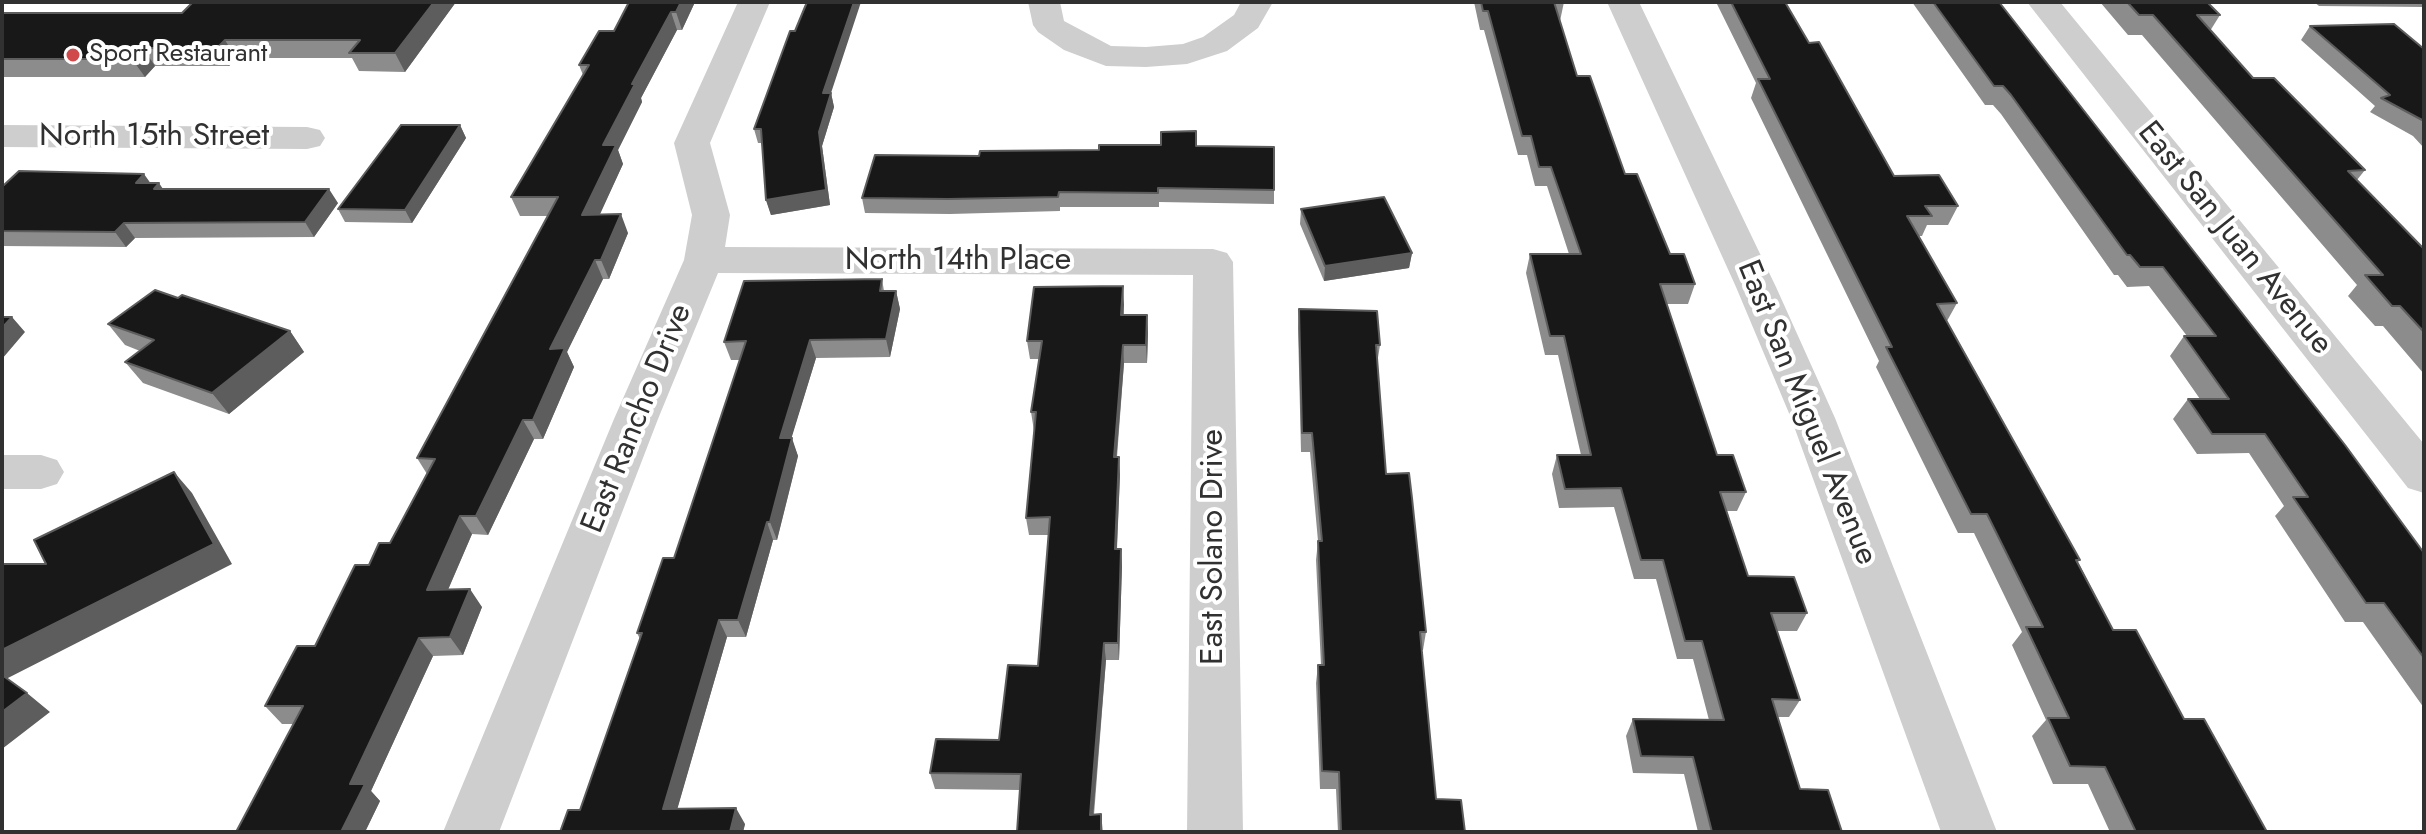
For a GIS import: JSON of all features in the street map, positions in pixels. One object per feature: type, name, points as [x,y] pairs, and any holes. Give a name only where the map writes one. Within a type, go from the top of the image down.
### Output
[{"type":"street","name":"East Rancho Drive","points":[[471,832],[636,419],[704,260],[711,215],[692,143],[754,2]]},
{"type":"street","points":[[1044,2],[1049,25],[1076,43],[1106,56],[1146,57],[1187,54],[1215,44],[1247,21],[1257,2]]},
{"type":"street","name":"East San Miguel Avenue","points":[[1623,2],[1756,287],[1813,418],[1969,832]]},
{"type":"street","name":"East San Juan Avenue","points":[[2043,2],[2424,476]]},
{"type":"street","name":"North 15th Street","points":[[2,136],[307,138]]},
{"type":"street","name":"North 14th Place","points":[[704,260],[1213,262]]},
{"type":"street","name":"East Solano Drive","points":[[1213,262],[1215,832]]},
{"type":"building","points":[[193,2],[434,2],[395,53],[349,53],[360,40],[225,40],[217,48],[143,48],[132,59],[2,59],[2,13],[182,13]]},
{"type":"building","points":[[629,2],[681,2],[676,12],[671,12],[603,145],[616,145],[582,215],[621,214],[601,260],[595,260],[550,349],[565,348],[533,420],[523,420],[476,516],[460,516],[427,590],[470,589],[450,637],[419,638],[350,784],[365,784],[341,832],[236,832],[303,706],[265,706],[297,646],[315,646],[355,565],[369,565],[379,543],[390,543],[435,459],[417,458],[558,197],[511,197],[589,65],[579,65],[599,31],[614,31]]},
{"type":"building","points":[[807,2],[854,2],[823,93],[831,93],[819,132],[826,190],[766,200],[761,129],[754,129],[790,31],[795,31]]},
{"type":"building","points":[[1481,2],[1554,2],[1577,76],[1590,76],[1625,174],[1637,174],[1670,254],[1684,254],[1695,284],[1660,284],[1717,455],[1733,455],[1746,492],[1720,492],[1748,576],[1794,577],[1807,613],[1771,613],[1800,700],[1772,699],[1800,789],[1828,790],[1842,832],[1712,832],[1693,757],[1641,756],[1633,719],[1724,720],[1702,641],[1685,641],[1663,560],[1641,560],[1621,488],[1565,489],[1557,455],[1591,455],[1564,336],[1550,336],[1530,254],[1581,254],[1551,167],[1539,167],[1531,136],[1522,136],[1488,11],[1483,11]]},
{"type":"building","points":[[1731,2],[1785,2],[1809,43],[1819,42],[1894,176],[1939,175],[1958,206],[1925,206],[1932,216],[1907,216],[1957,303],[1937,304],[2080,560],[2076,560],[2113,630],[2136,630],[2184,719],[2204,719],[2267,832],[2136,832],[2105,767],[2070,766],[2048,718],[2069,718],[2026,627],[2043,627],[1987,514],[1971,514],[1886,347],[1892,347],[1758,79],[1770,79]]},
{"type":"building","points":[[1933,2],[1999,2],[2345,445],[2424,553],[2424,658],[2384,603],[2366,603],[2293,497],[2308,497],[2265,434],[2212,434],[2188,399],[2229,399],[2184,336],[2216,336],[2163,267],[2140,267],[2127,255],[2011,95],[2003,86],[1994,86]]},
{"type":"building","points":[[2127,2],[2207,2],[2220,15],[2197,15],[2253,78],[2274,78],[2365,170],[2348,171],[2424,249],[2424,332],[2400,306],[2392,306],[2365,275],[2383,275],[2153,15],[2139,15]]},
{"type":"building","points":[[2394,24],[2424,49],[2424,121],[2381,98],[2390,95],[2310,26]]},
{"type":"building","points":[[401,125],[460,125],[405,210],[338,209]]},
{"type":"building","points":[[1196,131],[1196,146],[1274,147],[1274,190],[1158,188],[1158,193],[1059,192],[1058,197],[862,198],[875,155],[979,156],[980,151],[1099,150],[1099,145],[1161,145],[1161,132]]},
{"type":"building","points":[[19,171],[144,174],[136,183],[159,183],[154,189],[329,189],[305,222],[124,223],[115,232],[2,231],[2,185]]},
{"type":"building","points":[[1384,197],[1412,253],[1325,266],[1301,209]]},
{"type":"building","points":[[882,279],[880,291],[896,291],[886,339],[810,340],[780,438],[792,438],[770,522],[767,522],[738,620],[719,620],[663,809],[736,808],[730,832],[560,832],[568,810],[580,810],[642,633],[637,633],[663,558],[674,558],[746,341],[724,342],[744,281]]},
{"type":"building","points":[[1123,286],[1121,315],[1147,315],[1146,345],[1123,345],[1114,457],[1119,457],[1115,549],[1121,549],[1118,643],[1104,643],[1090,815],[1101,814],[1101,832],[1017,832],[1021,774],[930,773],[936,739],[999,740],[1008,665],[1038,666],[1050,517],[1026,518],[1036,412],[1031,412],[1042,341],[1027,341],[1034,287]]},
{"type":"building","points":[[155,290],[178,298],[182,295],[290,331],[212,393],[125,362],[154,340],[108,324]]},
{"type":"building","points":[[1299,309],[1377,311],[1380,345],[1376,345],[1386,474],[1409,473],[1426,632],[1420,632],[1436,799],[1461,800],[1465,832],[1341,832],[1339,772],[1322,771],[1318,665],[1324,665],[1318,541],[1322,541],[1312,433],[1302,433]]},
{"type":"building","points":[[2,317],[12,317],[2,328]]},
{"type":"building","points":[[174,472],[214,544],[2,650],[2,564],[46,564],[34,540]]},
{"type":"building","points":[[2,675],[27,693],[2,712]]},
{"type":"place","name":"Sport Restaurant","points":[[73,55]]}]
